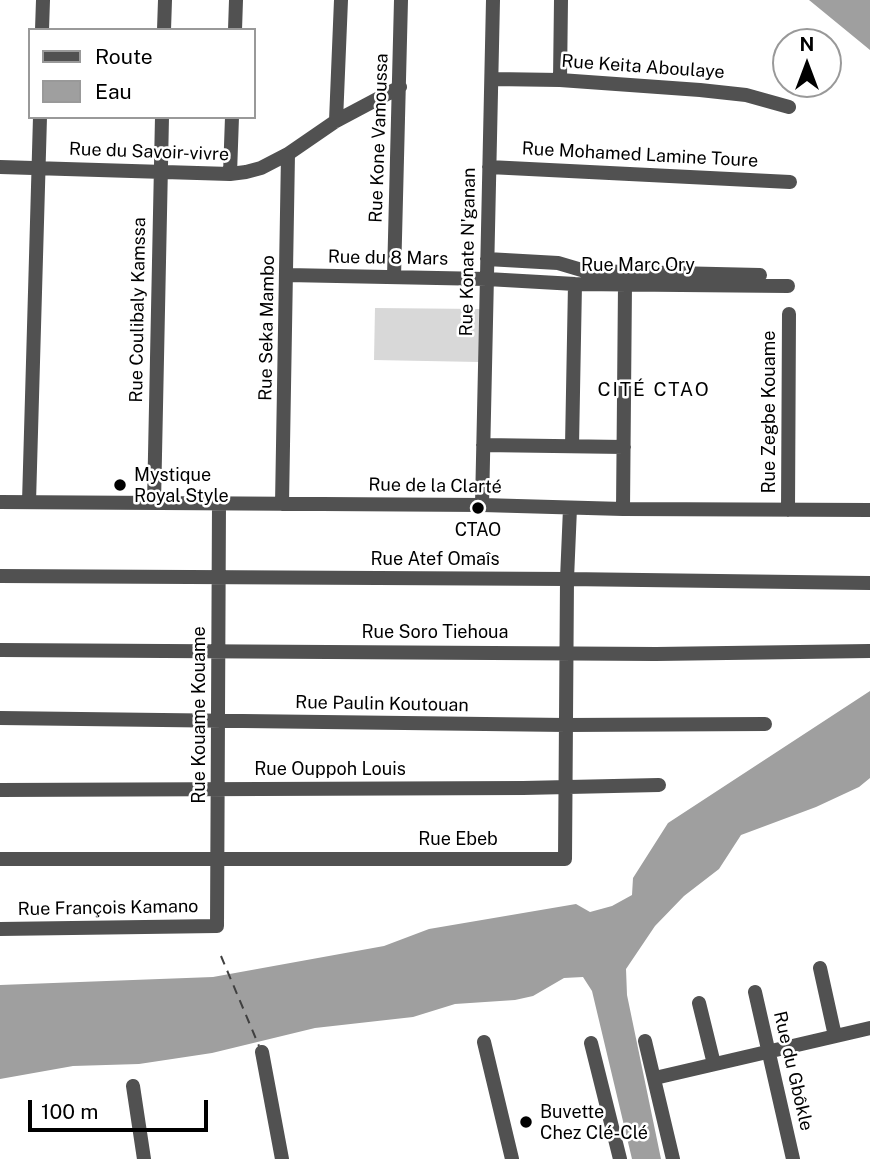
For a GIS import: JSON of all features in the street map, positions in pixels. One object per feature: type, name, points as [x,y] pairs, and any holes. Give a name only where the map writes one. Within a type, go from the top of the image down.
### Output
[{"type":"street","points":[[42,28],[43,0]]},
{"type":"street","points":[[164,28],[165,0]]},
{"type":"street","points":[[235,28],[236,0]]},
{"type":"street","points":[[336,121],[341,0]]},
{"type":"street","name":"Rue Kone Vamoussa","points":[[394,277],[401,0]]},
{"type":"street","name":"Rue Konate N'ganan","points":[[482,505],[493,0]]},
{"type":"street","points":[[560,80],[561,0]]},
{"type":"street","name":"Rue Keita Aboulaye","points":[[493,79],[560,80],[746,95],[789,107]]},
{"type":"street","name":"Rue du Savoir-vivre","points":[[0,167],[230,174],[261,168],[288,154],[336,121],[400,87]]},
{"type":"street","points":[[29,502],[40,119]]},
{"type":"street","name":"Rue Coulibaly Kamssa","points":[[153,503],[162,119]]},
{"type":"street","points":[[230,174],[232,119]]},
{"type":"street","name":"Rue Seka Mambo","points":[[282,503],[288,154]]},
{"type":"street","name":"Rue Mohamed Lamine Toure","points":[[489,167],[790,182]]},
{"type":"street","points":[[487,259],[558,263],[585,271],[760,275]]},
{"type":"street","name":"Rue du 8 Mars","points":[[287,275],[487,279]]},
{"type":"street","name":"Rue Marc Ory","points":[[487,279],[575,284],[788,286]]},
{"type":"street","points":[[572,446],[575,284]]},
{"type":"street","points":[[623,509],[625,285]]},
{"type":"street","name":"Rue Zegbe Kouame","points":[[788,510],[789,314]]},
{"type":"street","points":[[483,445],[624,447]]},
{"type":"street","name":"Rue de la Clarté","points":[[0,502],[870,510]]},
{"type":"street","name":"Rue Kouame Kouame","points":[[217,926],[219,503]]},
{"type":"street","name":"Rue Ebeb","points":[[0,859],[566,858],[567,579],[570,508]]},
{"type":"street","name":"Rue Atef Omaîs","points":[[0,576],[870,583]]},
{"type":"street","name":"Rue Soro Tiehoua","points":[[0,650],[656,654],[870,651]]},
{"type":"street","name":"Rue Paulin Koutouan","points":[[0,718],[566,725],[765,724]]},
{"type":"street","name":"Rue Ouppoh Louis","points":[[0,790],[566,788],[659,785]]},
{"type":"street","name":"Rue François Kamano","points":[[0,929],[217,926]]},
{"type":"street","points":[[820,968],[835,1036]]},
{"type":"street","name":"Rue du Gbôkle","points":[[755,992],[793,1159]]},
{"type":"street","points":[[699,1003],[714,1064]]},
{"type":"street","points":[[655,1078],[870,1028]]},
{"type":"street","points":[[645,1041],[673,1159]]},
{"type":"street","points":[[484,1042],[512,1159]]},
{"type":"street","points":[[591,1043],[620,1159]]},
{"type":"street","points":[[262,1052],[282,1159]]},
{"type":"street","points":[[133,1086],[144,1159]]},
{"type":"shaded area","points":[[375,308],[480,309],[479,362],[374,360]]},
{"type":"water","points":[[809,0],[870,0],[870,50]]},
{"type":"water","points":[[870,691],[870,778],[859,787],[816,807],[741,835],[719,869],[684,896],[655,926],[626,969],[627,995],[661,1159],[632,1159],[592,991],[583,977],[564,978],[533,996],[515,1000],[455,1004],[413,1017],[315,1028],[212,1053],[139,1064],[73,1066],[0,1079],[0,985],[213,977],[384,946],[429,929],[576,904],[590,912],[612,906],[632,895],[633,878],[668,823]]},
{"type":"ferry route","points":[[221,956],[259,1046]]},
{"type":"place","name":"Mystique Royal Style","points":[[120,485]]},
{"type":"place","name":"CTAO","points":[[478,508]]},
{"type":"place","name":"Buvette Chez Clé-Clé","points":[[526,1122]]},
{"type":"district","name":"CITÉ CTAO","points":[[654,390]]}]
